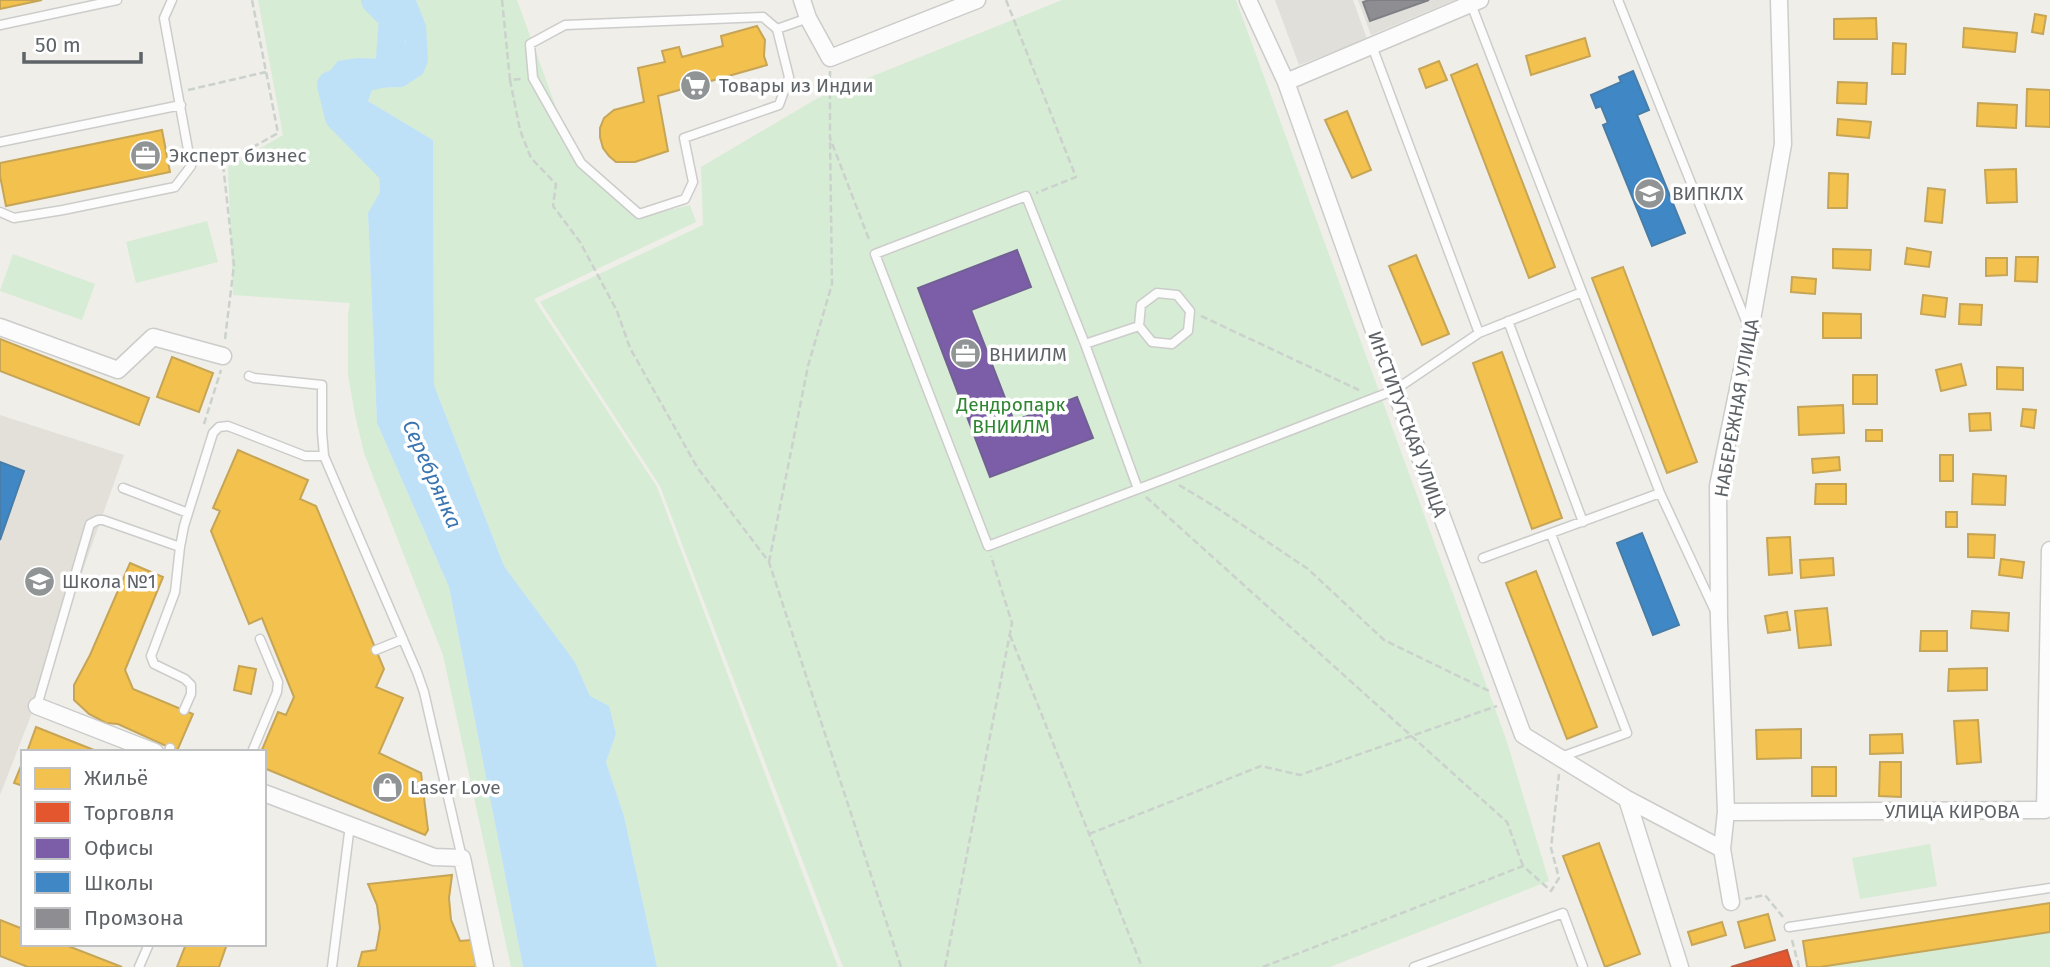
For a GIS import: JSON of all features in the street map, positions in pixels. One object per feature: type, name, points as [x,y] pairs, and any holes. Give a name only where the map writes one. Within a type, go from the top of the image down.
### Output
[{"type":"street","points":[[802,0],[808,18],[830,58],[977,0]]},
{"type":"street","name":"ИНСТИТУТСКАЯ УЛИЦА","points":[[1248,0],[1286,82],[1395,390],[1523,735],[1627,799],[1723,849]]},
{"type":"street","name":"НАБЕРЕЖНАЯ УЛИЦА","points":[[1731,902],[1723,849],[1726,812],[1719,620],[1718,486],[1750,331],[1783,145],[1779,0]]},
{"type":"street","points":[[1286,82],[1476,2]]},
{"type":"street","points":[[0,327],[118,370],[153,337],[223,356]]},
{"type":"street","name":"УЛИЦА КИРОВА","points":[[1726,812],[2045,810],[2050,550]]},
{"type":"street","points":[[37,706],[162,750]]},
{"type":"street","points":[[266,794],[434,857],[462,858],[485,967]]},
{"type":"street","points":[[1627,799],[1680,967]]},
{"type":"lane","points":[[0,25],[117,0]]},
{"type":"lane","points":[[0,212],[14,218],[175,187],[191,166],[164,18],[172,0]]},
{"type":"lane","points":[[1618,0],[1750,331]]},
{"type":"lane","points":[[1476,2],[1582,292],[1660,494],[1719,620]]},
{"type":"lane","points":[[764,17],[777,29],[789,76],[779,105],[684,138],[693,182],[685,199],[639,214],[581,163],[533,78],[530,44],[565,26],[764,17]]},
{"type":"lane","points":[[777,29],[808,18]]},
{"type":"lane","points":[[1372,46],[1479,333]]},
{"type":"lane","points":[[0,142],[181,105]]},
{"type":"lane","points":[[1138,489],[1085,344],[1026,196],[875,254],[988,546],[1167,478],[1395,390],[1479,333],[1582,292]]},
{"type":"lane","points":[[1157,293],[1177,295],[1190,311],[1188,331],[1172,344],[1152,342],[1139,326],[1141,306],[1157,293]]},
{"type":"lane","points":[[1508,321],[1583,522]]},
{"type":"lane","points":[[1085,344],[1139,326]]},
{"type":"lane","points":[[249,376],[322,385],[324,456],[424,692],[462,858]]},
{"type":"lane","points":[[184,710],[191,694],[191,685],[185,679],[154,664],[151,656],[175,592],[180,547],[188,513],[213,433],[219,426],[228,426],[305,456],[324,456]]},
{"type":"lane","points":[[123,488],[188,513]]},
{"type":"lane","points":[[1483,558],[1660,494]]},
{"type":"lane","points":[[37,706],[90,524],[103,520],[180,547]]},
{"type":"lane","points":[[1551,534],[1627,733],[1561,757]]},
{"type":"lane","points":[[253,750],[277,692],[278,682],[260,639]]},
{"type":"lane","points":[[376,650],[403,639]]},
{"type":"lane","points":[[332,967],[350,825]]},
{"type":"lane","points":[[1789,927],[2050,888]]},
{"type":"lane","points":[[1414,967],[1563,913],[1583,967]]},
{"type":"lane","points":[[139,967],[148,946]]},
{"type":"path","points":[[204,425],[223,356],[234,265],[223,164],[278,133],[252,0]]},
{"type":"path","points":[[502,0],[510,80],[520,130],[531,158],[556,184],[553,206],[580,242],[617,311],[630,348],[696,467],[769,562],[901,967]]},
{"type":"path","points":[[1006,0],[1076,177],[1026,196]]},
{"type":"path","points":[[769,562],[808,366],[832,284],[830,58]]},
{"type":"path","points":[[178,92],[266,72]]},
{"type":"path","points":[[510,80],[533,78]]},
{"type":"path","points":[[830,138],[875,254]]},
{"type":"path","points":[[1190,311],[1375,398]]},
{"type":"path","points":[[1167,478],[1308,569],[1384,640],[1510,701]]},
{"type":"path","points":[[1138,489],[1507,822],[1524,866],[1550,891],[1559,878],[1551,848],[1561,757]]},
{"type":"path","points":[[945,967],[1012,623],[988,546]]},
{"type":"path","points":[[1010,635],[1142,967]]},
{"type":"path","points":[[1089,834],[1261,766],[1300,775],[1510,701]]},
{"type":"path","points":[[1263,967],[1524,866]]},
{"type":"path","points":[[1731,902],[1765,895],[1781,912],[1789,927],[1798,967]]},
{"type":"shaded area","points":[[1275,0],[1353,0],[1367,39],[1299,65]]},
{"type":"shaded area","points":[[1358,0],[1455,0],[1371,35]]},
{"type":"shaded area","name":"Школа №1","points":[[0,415],[124,455],[0,795]]},
{"type":"green space","points":[[258,0],[392,0],[401,24],[406,43],[394,59],[357,58],[331,100],[388,153],[392,171],[368,214],[377,423],[449,587],[523,967],[511,967],[443,655],[364,453],[348,374],[350,303],[233,295],[228,167],[283,135]]},
{"type":"green space","points":[[416,0],[517,0],[558,113],[584,161],[645,216],[690,205],[696,222],[534,299],[657,487],[838,967],[657,967],[624,816],[606,762],[616,734],[590,696],[575,662],[504,566],[434,385],[433,140],[368,101],[373,88],[403,87],[426,25]]},
{"type":"green space","name":"Дендропарк ВНИИЛМ","points":[[1062,0],[1236,0],[1506,739],[1549,881],[1330,967],[843,967],[660,486],[540,302],[703,225],[701,167],[818,98]]},
{"type":"green space","points":[[207,221],[218,262],[136,283],[126,242]]},
{"type":"green space","points":[[13,254],[95,284],[82,320],[0,291]]},
{"type":"green space","points":[[1930,844],[1937,886],[1860,899],[1852,858]]},
{"type":"green space","points":[[2050,932],[2050,967],[1820,967]]},
{"type":"water","points":[[392,0],[416,0],[426,25],[428,61],[423,74],[403,87],[373,88],[368,101],[433,140],[434,385],[504,566],[575,662],[590,696],[609,706],[616,734],[606,762],[624,816],[657,967],[523,967],[449,587],[377,423],[368,213],[392,171],[388,153],[331,100],[325,77],[338,61],[357,58],[395,59],[406,43]]},
{"type":"building: Жильё","points":[[0,0],[42,0],[0,9]]},
{"type":"building: Жильё","points":[[2035,14],[2046,16],[2043,34],[2032,32]]},
{"type":"building: Жильё","points":[[1876,18],[1877,39],[1834,39],[1834,19]]},
{"type":"building: Жильё","points":[[757,26],[765,40],[764,56],[767,65],[658,96],[668,151],[635,162],[616,162],[609,156],[603,148],[600,128],[604,118],[614,110],[644,102],[638,68],[665,62],[662,51],[679,47],[682,57],[723,46],[721,36]]},
{"type":"building: Жильё","points":[[1964,28],[2017,33],[2015,52],[1963,47]]},
{"type":"building: Жильё","points":[[1585,38],[1590,56],[1531,75],[1526,56]]},
{"type":"building: Жильё","points":[[1893,43],[1906,44],[1905,74],[1892,74]]},
{"type":"building: Жильё","points":[[1439,61],[1447,80],[1426,88],[1419,69]]},
{"type":"building: Жильё","points":[[1477,64],[1555,267],[1529,278],[1451,75]]},
{"type":"building: Жильё","points":[[1838,82],[1867,83],[1866,104],[1837,103]]},
{"type":"building: Жильё","points":[[2027,89],[2050,90],[2050,127],[2026,126]]},
{"type":"building: Жильё","points":[[1978,103],[2017,105],[2016,128],[1977,126]]},
{"type":"building: Жильё","points":[[1347,111],[1371,170],[1352,178],[1325,120]]},
{"type":"building: Жильё","points":[[1838,119],[1871,122],[1869,138],[1837,135]]},
{"type":"building: Жильё","points":[[162,130],[170,172],[6,206],[0,163]]},
{"type":"building: Жильё","points":[[2016,169],[2017,202],[1987,203],[1985,170]]},
{"type":"building: Жильё","points":[[1829,173],[1848,174],[1847,208],[1828,208]]},
{"type":"building: Жильё","points":[[1928,188],[1945,190],[1942,223],[1925,221]]},
{"type":"building: Жильё","points":[[1907,248],[1931,252],[1929,267],[1905,264]]},
{"type":"building: Жильё","points":[[1833,249],[1871,250],[1870,270],[1833,268]]},
{"type":"building: Жильё","points":[[1416,255],[1449,334],[1422,345],[1389,266]]},
{"type":"building: Жильё","points":[[2016,257],[2038,257],[2037,282],[2015,281]]},
{"type":"building: Жильё","points":[[1986,258],[2007,258],[2007,275],[1986,276]]},
{"type":"building: Жильё","points":[[1623,267],[1697,462],[1667,473],[1592,278]]},
{"type":"building: Жильё","points":[[1792,277],[1816,279],[1815,294],[1791,292]]},
{"type":"building: Жильё","points":[[1923,295],[1947,298],[1945,317],[1921,314]]},
{"type":"building: Жильё","points":[[1960,304],[1982,305],[1981,325],[1959,324]]},
{"type":"building: Жильё","points":[[1823,313],[1861,314],[1861,338],[1823,338]]},
{"type":"building: Жильё","points":[[0,339],[149,398],[139,425],[0,371]]},
{"type":"building: Жильё","points":[[1502,352],[1562,518],[1532,529],[1473,363]]},
{"type":"building: Жильё","points":[[172,357],[213,373],[199,412],[157,397]]},
{"type":"building: Жильё","points":[[1961,364],[1966,385],[1941,391],[1936,370]]},
{"type":"building: Жильё","points":[[1997,367],[2023,368],[2023,390],[1997,389]]},
{"type":"building: Жильё","points":[[1853,375],[1877,375],[1877,404],[1853,404]]},
{"type":"building: Жильё","points":[[1843,405],[1844,433],[1799,435],[1798,407]]},
{"type":"building: Жильё","points":[[2023,409],[2036,410],[2034,428],[2021,426]]},
{"type":"building: Жильё","points":[[1990,413],[1991,430],[1970,431],[1969,414]]},
{"type":"building: Жильё","points":[[1866,430],[1882,430],[1882,441],[1866,441]]},
{"type":"building: Жильё","points":[[238,450],[308,480],[300,499],[316,506],[384,669],[376,687],[403,698],[379,753],[421,773],[428,830],[425,835],[266,769],[266,750],[262,750],[278,712],[286,715],[294,697],[262,618],[249,624],[211,531],[220,511],[213,508]]},
{"type":"building: Жильё","points":[[1940,455],[1953,455],[1953,481],[1940,481]]},
{"type":"building: Жильё","points":[[1839,457],[1840,470],[1813,473],[1812,459]]},
{"type":"building: Жильё","points":[[1973,474],[2006,476],[2005,505],[1972,504]]},
{"type":"building: Жильё","points":[[1816,484],[1846,484],[1846,504],[1815,504]]},
{"type":"building: Жильё","points":[[1946,512],[1957,512],[1957,527],[1946,527]]},
{"type":"building: Жильё","points":[[1968,534],[1995,535],[1994,558],[1968,557]]},
{"type":"building: Жильё","points":[[1790,537],[1792,573],[1769,575],[1767,538]]},
{"type":"building: Жильё","points":[[1833,558],[1834,575],[1801,578],[1800,560]]},
{"type":"building: Жильё","points":[[2001,559],[2024,562],[2022,578],[1999,575]]},
{"type":"building: Жильё","points":[[130,563],[163,577],[125,670],[133,689],[193,714],[177,750],[118,724],[106,723],[89,714],[74,700],[74,685]]},
{"type":"building: Жильё","points":[[1536,571],[1597,727],[1567,739],[1506,583]]},
{"type":"building: Жильё","points":[[1827,608],[1831,645],[1799,648],[1795,611]]},
{"type":"building: Жильё","points":[[1972,611],[2009,613],[2008,631],[1971,628]]},
{"type":"building: Жильё","points":[[1787,612],[1790,630],[1768,633],[1765,616]]},
{"type":"building: Жильё","points":[[1921,631],[1947,631],[1947,651],[1920,651]]},
{"type":"building: Жильё","points":[[239,666],[256,669],[251,694],[234,690]]},
{"type":"building: Жильё","points":[[1987,668],[1987,690],[1948,691],[1949,669]]},
{"type":"building: Жильё","points":[[1978,720],[1981,762],[1957,764],[1954,721]]},
{"type":"building: Жильё","points":[[36,727],[94,750],[28,750]]},
{"type":"building: Жильё","points":[[1801,729],[1801,758],[1757,759],[1756,730]]},
{"type":"building: Жильё","points":[[1902,734],[1903,753],[1870,754],[1870,735]]},
{"type":"building: Жильё","points":[[1880,762],[1901,762],[1901,797],[1879,796]]},
{"type":"building: Жильё","points":[[21,766],[21,785],[14,783]]},
{"type":"building: Жильё","points":[[1812,767],[1836,767],[1836,796],[1812,796]]},
{"type":"building: Жильё","points":[[1599,843],[1640,954],[1605,967],[1563,856]]},
{"type":"building: Жильё","points":[[452,875],[449,898],[451,920],[460,941],[471,940],[476,967],[358,967],[362,952],[376,950],[380,928],[377,905],[368,884]]},
{"type":"building: Жильё","points":[[2050,903],[2050,932],[1807,967],[1803,941]]},
{"type":"building: Жильё","points":[[1768,914],[1775,940],[1745,948],[1738,922]]},
{"type":"building: Жильё","points":[[0,920],[21,928],[21,946],[68,946],[122,967],[28,967],[0,956]]},
{"type":"building: Жильё","points":[[1722,922],[1726,935],[1692,945],[1688,932]]},
{"type":"building: Жильё","points":[[185,946],[226,946],[219,967],[177,967]]},
{"type":"building: Торговля","points":[[1787,950],[1792,967],[1731,967]]},
{"type":"building: Офисы","name":"ВНИИЛМ","points":[[1017,250],[1031,287],[971,310],[1014,421],[1077,397],[1093,438],[990,477],[918,288]]},
{"type":"building: Школы","name":"ВИПКЛХ","points":[[1633,71],[1649,110],[1637,115],[1685,233],[1652,246],[1603,125],[1608,123],[1601,106],[1596,108],[1591,95],[1621,82],[1619,77]]},
{"type":"building: Школы","points":[[0,462],[24,471],[0,540]]},
{"type":"building: Школы","points":[[1642,533],[1679,625],[1653,635],[1617,543]]},
{"type":"building: Школы","points":[[1642,533],[1679,625],[1653,635],[1617,543]]},
{"type":"building: Промзона","points":[[1429,0],[1370,21],[1363,2]]},
{"type":"waterway","name":"Серебрянка","points":[[375,0],[393,18],[389,72],[331,85],[339,117],[393,172],[395,207]]},
{"type":"place","name":"Товары из Индии","points":[[696,85]]},
{"type":"place","name":"Эксперт бизнес","points":[[146,155]]},
{"type":"place","name":"ВИПКЛХ","points":[[1649,193]]},
{"type":"place","name":"ВНИИЛМ","points":[[966,354]]},
{"type":"place","name":"Школа №1","points":[[39,581]]},
{"type":"place","name":"Laser Love","points":[[387,787]]}]
